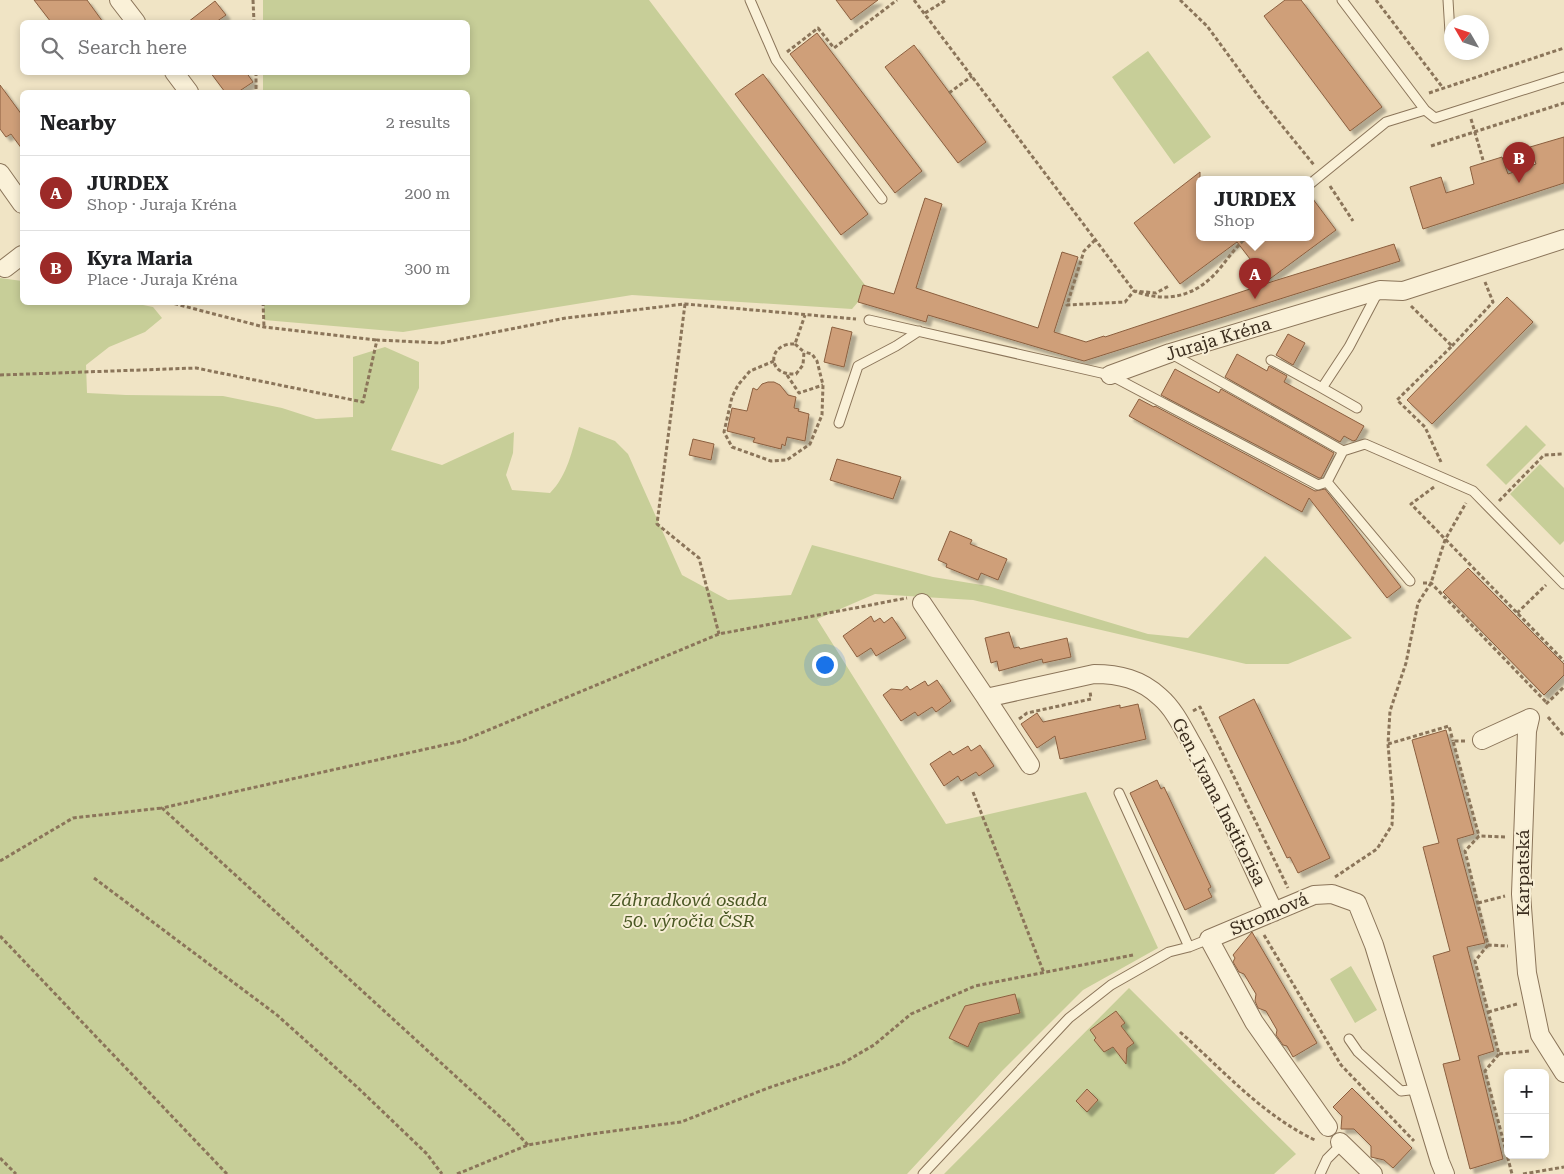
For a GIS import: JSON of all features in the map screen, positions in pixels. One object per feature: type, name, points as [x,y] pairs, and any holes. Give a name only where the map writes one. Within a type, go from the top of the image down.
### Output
[{"type":"street","points":[[119,0],[134,20]]},
{"type":"street","points":[[176,75],[187,90]]},
{"type":"street","points":[[0,173],[20,201]]},
{"type":"street","name":"Juraja Kréna","points":[[1110,375],[1170,353],[1380,290],[1403,292],[1564,239]]},
{"type":"street","points":[[5,268],[20,257]]},
{"type":"street","points":[[922,602],[1030,765]]},
{"type":"street","name":"Gen. Ivana Institorisa","points":[[986,698],[1094,674],[1124,677],[1150,688],[1170,707],[1206,769],[1274,912]]},
{"type":"street","points":[[1482,740],[1535,714]]},
{"type":"street","name":"Karpatská","points":[[1535,714],[1526,730],[1521,894],[1527,973],[1540,1035],[1564,1073]]},
{"type":"street","name":"Stromová","points":[[1328,1127],[1254,1022],[1209,939],[1314,895],[1332,894],[1357,903],[1374,945],[1445,1174]]},
{"type":"street","points":[[1341,1144],[1373,1174]]},
{"type":"lane","points":[[750,0],[776,60],[882,199]]},
{"type":"lane","points":[[1342,0],[1415,98],[1425,110],[1436,118],[1564,77]]},
{"type":"lane","points":[[1448,0],[1449,15]]},
{"type":"lane","points":[[1314,181],[1386,122],[1425,110]]},
{"type":"lane","points":[[1322,388],[1380,290]]},
{"type":"lane","points":[[869,320],[1110,375],[1318,485],[1327,482],[1343,450]]},
{"type":"lane","points":[[839,423],[858,366],[896,346],[919,331]]},
{"type":"lane","points":[[1170,353],[1343,450],[1365,444],[1473,490],[1564,584]]},
{"type":"lane","points":[[1271,360],[1357,408]]},
{"type":"lane","points":[[1327,482],[1410,581]]},
{"type":"lane","points":[[1119,793],[1189,947]]},
{"type":"lane","points":[[923,1174],[1069,1018],[1112,985],[1168,952],[1189,947],[1209,939]]},
{"type":"lane","points":[[1349,1039],[1358,1052],[1401,1091],[1418,1089]]},
{"type":"lane","points":[[1320,1174],[1327,1159],[1341,1144]]},
{"type":"path","points":[[253,0],[254,20]]},
{"type":"path","points":[[776,60],[818,28],[834,48],[897,0]]},
{"type":"path","points":[[914,0],[1134,292],[1148,297],[1168,298],[1185,295],[1201,286],[1220,269],[1235,247],[1242,241]]},
{"type":"path","points":[[925,13],[946,0]]},
{"type":"path","points":[[1180,0],[1207,26],[1262,101],[1322,174],[1352,221]]},
{"type":"path","points":[[1376,0],[1443,88]]},
{"type":"path","points":[[1415,98],[1564,48]]},
{"type":"path","points":[[256,75],[256,90]]},
{"type":"path","points":[[949,93],[972,76]]},
{"type":"path","points":[[1431,146],[1564,103]]},
{"type":"path","points":[[1467,109],[1484,160]]},
{"type":"path","points":[[1095,240],[1084,251],[1067,305],[1125,302],[1134,292]]},
{"type":"path","points":[[1486,282],[1493,302],[1452,346],[1397,400],[1425,427],[1447,476],[1411,504],[1564,661]]},
{"type":"path","points":[[1134,292],[1156,293],[1169,286]]},
{"type":"path","points":[[180,305],[264,327],[377,340],[441,343],[566,318],[685,304],[869,320]]},
{"type":"path","points":[[685,304],[657,524],[699,558],[719,634]]},
{"type":"path","points":[[263,305],[264,327]]},
{"type":"path","points":[[1411,306],[1452,346]]},
{"type":"path","points":[[795,344],[805,315]]},
{"type":"path","points":[[0,374],[196,368],[363,402],[377,340]]},
{"type":"path","points":[[774,361],[750,371],[738,385],[732,397],[724,432],[732,447],[771,461],[787,460],[810,444],[822,415],[823,384],[817,361],[812,354],[804,352],[795,344],[787,344],[775,354],[774,361],[777,370],[787,374],[796,374],[803,365],[804,352]]},
{"type":"path","points":[[787,374],[799,393],[823,384]]},
{"type":"path","points":[[1491,508],[1544,455],[1564,454]]},
{"type":"path","points":[[1332,894],[1333,879],[1378,849],[1392,825],[1393,803],[1388,744],[1390,711],[1406,663],[1418,603],[1431,584],[1444,540],[1473,490]]},
{"type":"path","points":[[1517,613],[1556,576]]},
{"type":"path","points":[[1410,581],[1431,584],[1546,703]]},
{"type":"path","points":[[0,860],[73,818],[162,808],[462,741],[719,634],[908,598],[922,602]]},
{"type":"path","points":[[1564,687],[1535,714],[1564,736]]},
{"type":"path","points":[[1005,726],[1027,713],[1091,699]]},
{"type":"path","points":[[1388,744],[1449,726],[1479,836]]},
{"type":"path","points":[[1453,741],[1482,740]]},
{"type":"path","points":[[973,792],[1044,973]]},
{"type":"path","points":[[162,808],[509,1125],[528,1145]]},
{"type":"path","points":[[1479,836],[1514,838]]},
{"type":"path","points":[[1479,836],[1465,851],[1488,945]]},
{"type":"path","points":[[94,878],[277,1015],[356,1086],[427,1154],[442,1174]]},
{"type":"path","points":[[1478,903],[1512,894]]},
{"type":"path","points":[[0,936],[227,1174]]},
{"type":"path","points":[[1488,945],[1517,946]]},
{"type":"path","points":[[1488,945],[1475,961],[1499,1054]]},
{"type":"path","points":[[457,1174],[528,1145],[591,1134],[681,1122],[768,1088],[843,1063],[874,1045],[911,1014],[975,986],[1139,954]]},
{"type":"path","points":[[1488,1012],[1525,1002]]},
{"type":"path","points":[[1180,1032],[1255,1102],[1300,1133],[1319,1142],[1341,1144]]},
{"type":"path","points":[[1512,1174],[1485,1071],[1499,1054],[1532,1051]]},
{"type":"path","points":[[0,1158],[16,1174]]},
{"type":"path","points":[[1523,1174],[1564,1167]]},
{"type":"green space","points":[[263,0],[649,0],[865,285],[863,285],[858,302],[852,309],[632,295],[403,332],[264,320],[264,305],[470,305],[470,90],[263,90],[263,75],[470,75],[470,20],[263,20]]},
{"type":"green space","points":[[1148,51],[1211,137],[1174,164],[1112,77]]},
{"type":"green space","name":"Záhradková osada 50. výročia ČSR","points":[[0,278],[20,281],[20,305],[143,305],[153,307],[162,318],[145,332],[109,347],[86,365],[87,393],[223,396],[282,408],[316,419],[353,417],[353,357],[385,347],[419,362],[419,388],[391,450],[442,465],[514,432],[513,453],[506,475],[512,490],[550,493],[565,470],[579,427],[615,441],[628,454],[682,575],[728,600],[791,595],[812,545],[933,577],[988,586],[1148,634],[1188,638],[1265,556],[1352,638],[1288,664],[1246,664],[973,600],[875,594],[817,619],[946,824],[1086,792],[1158,948],[1083,990],[1002,1071],[907,1174],[0,1174]]},
{"type":"green space","points":[[1526,425],[1546,445],[1506,485],[1486,465]]},
{"type":"green space","points":[[1540,464],[1564,488],[1564,541],[1560,545],[1510,494]]},
{"type":"green space","points":[[1351,966],[1377,1010],[1355,1023],[1330,979]]},
{"type":"green space","points":[[1129,988],[1296,1154],[1274,1174],[944,1174]]},
{"type":"building","points":[[34,0],[87,0],[102,20],[49,20]]},
{"type":"building","points":[[836,0],[878,0],[851,20]]},
{"type":"building","points":[[1285,0],[1301,0],[1382,107],[1350,131],[1264,16]]},
{"type":"building","points":[[215,1],[226,15],[219,20],[191,20]]},
{"type":"building","points":[[817,33],[922,171],[895,193],[790,54]]},
{"type":"building","points":[[914,45],[986,142],[958,163],[885,67]]},
{"type":"building","points":[[763,74],[868,214],[841,235],[735,94]]},
{"type":"building","points":[[212,75],[248,75],[253,82],[241,90],[224,90]]},
{"type":"building","points":[[0,85],[20,112],[20,146],[11,134],[6,137],[0,129]]},
{"type":"building","points":[[1564,137],[1564,183],[1423,229],[1410,187],[1441,177],[1446,193],[1474,184],[1470,167],[1502,157],[1508,174],[1536,164],[1530,147]]},
{"type":"building","points":[[1200,172],[1200,176],[1196,176],[1196,241],[1314,241],[1314,200],[1336,230],[1267,281],[1237,242],[1180,284],[1134,223]]},
{"type":"building","points":[[925,198],[942,204],[916,288],[1038,328],[1062,252],[1078,257],[1054,332],[1086,342],[1394,244],[1400,261],[1084,361],[928,315],[926,322],[858,302],[863,285],[894,294]]},
{"type":"building","points":[[1507,297],[1533,322],[1432,424],[1407,400]]},
{"type":"building","points":[[832,327],[852,332],[844,367],[824,362]]},
{"type":"building","points":[[1288,334],[1305,343],[1293,365],[1276,355]]},
{"type":"building","points":[[1237,354],[1267,371],[1269,366],[1287,376],[1284,382],[1364,426],[1356,440],[1353,441],[1344,436],[1340,442],[1225,377]]},
{"type":"building","points":[[1175,369],[1219,393],[1221,389],[1334,453],[1321,478],[1161,395]]},
{"type":"building","points":[[768,382],[780,385],[788,395],[796,397],[794,408],[809,414],[805,441],[787,437],[785,446],[782,444],[781,449],[753,442],[755,438],[727,431],[732,408],[747,411],[753,388],[757,390],[762,384]]},
{"type":"building","points":[[1139,399],[1315,491],[1325,489],[1401,587],[1387,598],[1309,498],[1302,512],[1129,416]]},
{"type":"building","points":[[693,439],[714,444],[711,460],[689,455]]},
{"type":"building","points":[[837,459],[901,477],[893,499],[830,480]]},
{"type":"building","points":[[950,531],[972,540],[970,544],[1007,559],[998,580],[981,573],[978,580],[946,567],[947,564],[938,560]]},
{"type":"building","points":[[1468,568],[1564,664],[1564,675],[1544,695],[1443,592]]},
{"type":"building","points":[[871,616],[874,622],[880,618],[884,623],[892,617],[906,638],[876,656],[871,648],[857,657],[843,636]]},
{"type":"building","points":[[1009,632],[1014,648],[1019,647],[1020,649],[1067,638],[1071,657],[1043,663],[1042,659],[999,671],[997,661],[991,663],[985,638]]},
{"type":"building","points":[[937,680],[951,701],[936,712],[932,707],[918,716],[915,712],[901,721],[883,695],[891,689],[902,690],[907,686],[910,690],[925,681],[928,686]]},
{"type":"building","points":[[1254,699],[1330,858],[1298,873],[1290,857],[1287,858],[1219,717]]},
{"type":"building","points":[[1138,704],[1146,739],[1060,759],[1055,736],[1037,748],[1021,724],[1037,713],[1043,722],[1120,705],[1120,708]]},
{"type":"building","points":[[1446,730],[1474,834],[1457,839],[1485,943],[1467,947],[1494,1051],[1478,1056],[1503,1159],[1470,1169],[1443,1064],[1460,1060],[1433,956],[1450,951],[1423,847],[1439,843],[1412,740]]},
{"type":"building","points":[[980,745],[994,766],[979,776],[976,772],[961,781],[958,776],[944,786],[930,764],[950,751],[953,755],[968,746],[971,751]]},
{"type":"building","points":[[1157,780],[1161,789],[1164,787],[1211,887],[1208,889],[1212,897],[1185,910],[1130,793]]},
{"type":"building","points":[[1252,932],[1317,1043],[1293,1057],[1287,1046],[1283,1045],[1276,1035],[1277,1030],[1266,1011],[1258,1008],[1255,1001],[1256,994],[1244,974],[1239,972],[1233,962],[1235,958],[1233,955]]},
{"type":"building","points":[[1015,994],[1020,1013],[979,1023],[968,1047],[949,1038],[965,1006]]},
{"type":"building","points":[[1116,1011],[1125,1023],[1121,1026],[1134,1043],[1127,1048],[1126,1064],[1113,1047],[1104,1052],[1094,1040],[1096,1038],[1090,1030]]},
{"type":"building","points":[[1352,1088],[1412,1148],[1393,1168],[1384,1160],[1371,1157],[1371,1146],[1354,1129],[1341,1129],[1342,1116],[1333,1107]]},
{"type":"building","points":[[1087,1089],[1098,1100],[1087,1112],[1076,1101]]},
{"type":"place","name":"Kyra Maria","points":[[1519,183]]},
{"type":"place","name":"JURDEX","points":[[1255,299]]}]
